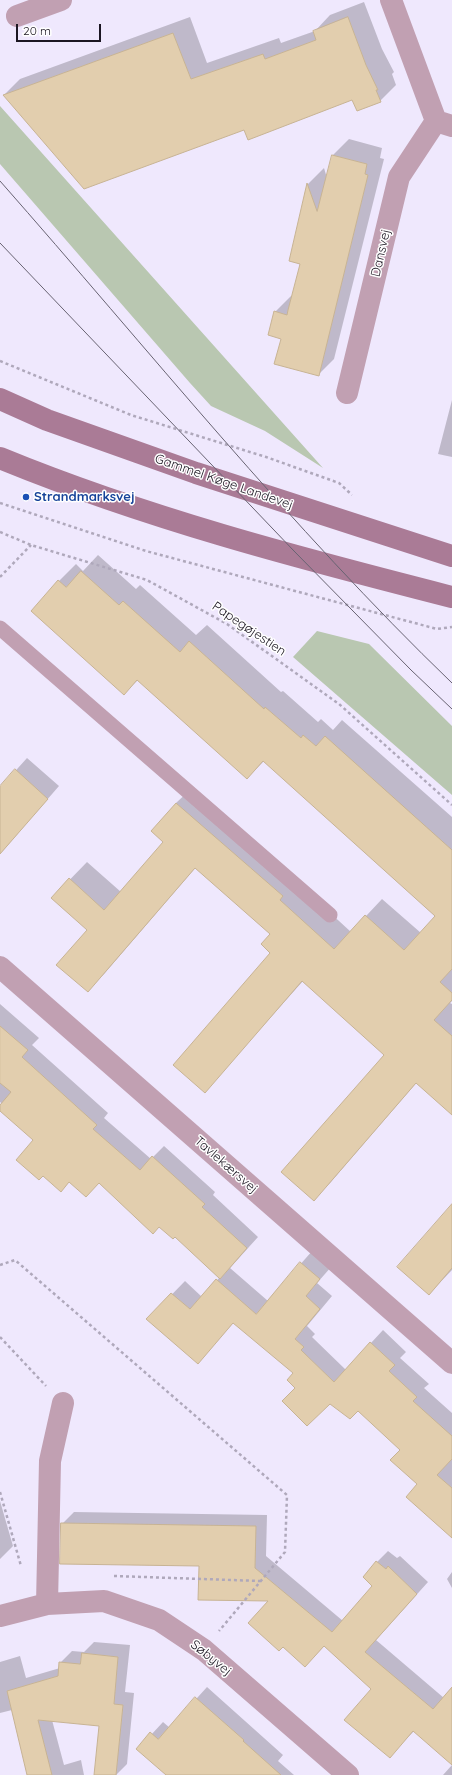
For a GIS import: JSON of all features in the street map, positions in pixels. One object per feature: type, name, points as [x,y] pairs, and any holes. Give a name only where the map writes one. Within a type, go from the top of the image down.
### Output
[{"type":"main road","name":"Gammel Køge Landevej","points":[[0,399],[47,420],[196,473],[452,556]]},
{"type":"main road","points":[[0,458],[114,502],[177,521],[452,597]]},
{"type":"street","points":[[17,16],[61,0]]},
{"type":"street","name":"Dansvej","points":[[347,393],[399,177],[444,123],[391,0]]},
{"type":"street","name":"Tavlekærsvej","points":[[0,967],[452,1363]]},
{"type":"street","points":[[47,1604],[50,1462],[63,1403]]},
{"type":"street","name":"Søbyvej","points":[[0,1616],[47,1604],[104,1601],[159,1620],[204,1650],[348,1775]]},
{"type":"lane","points":[[0,628],[330,915]]},
{"type":"path","points":[[0,361],[131,415],[266,457],[339,483],[355,498]]},
{"type":"path","points":[[0,503],[153,552],[437,629],[452,627]]},
{"type":"path","name":"Papegøjestien","points":[[0,532],[31,545],[147,580],[227,624],[339,704],[452,805]]},
{"type":"path","points":[[0,577],[31,545]]},
{"type":"path","points":[[0,1265],[15,1260],[287,1494],[285,1552],[204,1650]]},
{"type":"path","points":[[0,1336],[63,1403]]},
{"type":"path","points":[[0,1492],[21,1568]]},
{"type":"path","points":[[113,1576],[261,1581]]},
{"type":"green space","points":[[0,106],[323,468],[265,431],[211,406],[190,383],[0,164]]},
{"type":"green space","points":[[317,631],[369,644],[452,726],[452,795],[293,657]]},
{"type":"building","points":[[348,17],[366,65],[378,90],[376,90],[381,102],[357,111],[352,100],[248,140],[244,130],[84,189],[3,95],[173,33],[191,79],[263,54],[265,59],[316,40],[313,31]]},
{"type":"building","points":[[332,155],[367,164],[365,174],[368,175],[319,376],[274,364],[281,339],[268,335],[274,311],[287,315],[300,264],[289,261],[307,183],[317,211]]},
{"type":"building","points":[[81,571],[119,605],[123,601],[180,652],[189,641],[264,709],[265,707],[301,738],[303,735],[316,746],[325,736],[452,850],[452,969],[440,982],[452,993],[452,1000],[434,1020],[452,1036],[452,1115],[416,1083],[314,1201],[281,1172],[384,1055],[302,981],[205,1093],[173,1065],[270,953],[261,944],[270,934],[195,868],[88,992],[56,965],[87,930],[51,898],[69,878],[104,910],[163,842],[151,831],[176,803],[283,896],[280,900],[334,949],[365,915],[404,950],[435,916],[263,761],[247,779],[137,680],[124,695],[31,611],[58,580],[66,587]]},
{"type":"building","points":[[15,769],[48,799],[0,854],[0,786]]},
{"type":"building","points":[[0,1026],[28,1050],[22,1057],[97,1125],[93,1129],[140,1170],[152,1156],[205,1204],[202,1207],[247,1248],[220,1279],[175,1237],[173,1239],[159,1227],[153,1234],[99,1183],[86,1197],[69,1182],[61,1192],[43,1176],[39,1180],[16,1160],[33,1140],[0,1111],[0,1105],[11,1092],[0,1083]]},
{"type":"building","points":[[452,1204],[452,1268],[429,1295],[397,1267]]},
{"type":"building","points":[[300,1262],[320,1279],[306,1296],[320,1309],[295,1339],[304,1347],[301,1350],[334,1382],[370,1342],[395,1365],[389,1371],[417,1397],[413,1401],[452,1436],[452,1459],[437,1475],[452,1488],[452,1538],[406,1497],[417,1484],[390,1460],[400,1450],[358,1411],[350,1419],[330,1404],[307,1426],[282,1401],[295,1388],[287,1380],[293,1373],[233,1323],[198,1364],[146,1319],[171,1293],[190,1309],[216,1279],[256,1314]]},
{"type":"building","points":[[61,1523],[256,1526],[255,1568],[332,1632],[372,1586],[363,1577],[376,1561],[386,1569],[388,1566],[417,1594],[365,1652],[433,1709],[452,1687],[452,1765],[413,1731],[390,1758],[344,1720],[371,1689],[324,1646],[305,1667],[283,1647],[279,1651],[248,1623],[268,1601],[198,1600],[199,1566],[60,1564]]},
{"type":"building","points":[[82,1653],[118,1657],[114,1704],[123,1705],[116,1775],[94,1775],[99,1726],[38,1720],[52,1775],[27,1775],[7,1691],[58,1676],[59,1662],[80,1664]]},
{"type":"building","points":[[195,1697],[281,1775],[166,1775],[136,1749],[150,1732],[158,1739]]},
{"type":"tram line","points":[[0,181],[277,500],[392,624],[452,683]]},
{"type":"tram line","points":[[0,243],[294,551],[411,670],[452,709]]},
{"type":"place","name":"Strandmarksvej","points":[[26,497]]}]
